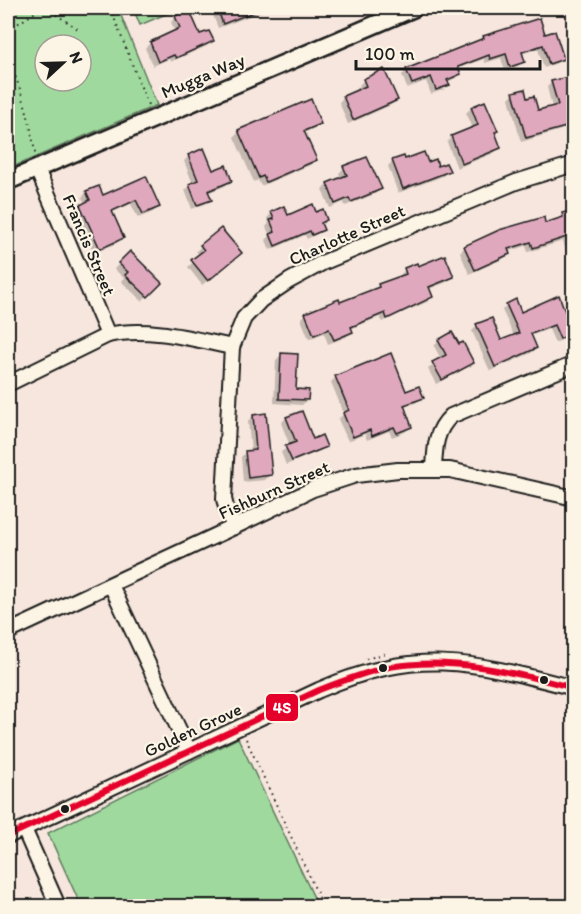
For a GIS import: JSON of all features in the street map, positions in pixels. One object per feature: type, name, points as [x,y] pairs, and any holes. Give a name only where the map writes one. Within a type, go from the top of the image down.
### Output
[{"type":"main road","name":"Mugga Way","points":[[8,182],[414,8]]},
{"type":"street","name":"Charlotte Street","points":[[234,527],[224,499],[232,347],[244,318],[261,300],[322,263],[516,182],[573,164]]},
{"type":"street","name":"Francis Street","points":[[38,169],[108,335]]},
{"type":"street","points":[[8,384],[108,335],[124,333],[186,337],[232,347]]},
{"type":"street","points":[[434,469],[435,442],[441,427],[451,416],[573,364]]},
{"type":"street","name":"Fishburn Street","points":[[8,632],[313,489],[375,472],[434,469],[475,474],[573,498]]},
{"type":"street","points":[[111,585],[189,751]]},
{"type":"street","name":"Golden Grove","points":[[8,836],[343,680],[365,672],[408,663],[464,663],[573,688]]},
{"type":"street","points":[[24,829],[58,906]]},
{"type":"path","points":[[8,30],[42,8]]},
{"type":"path","points":[[46,8],[78,29]]},
{"type":"path","points":[[114,8],[113,15],[154,118]]},
{"type":"path","points":[[8,60],[29,114],[38,169]]},
{"type":"path","points":[[241,727],[323,906]]},
{"type":"green space","points":[[8,8],[118,8],[157,105],[8,169]]},
{"type":"green space","points":[[133,8],[180,8],[140,25]]},
{"type":"green space","points":[[238,738],[318,906],[81,906],[48,833]]},
{"type":"building","points":[[217,8],[264,8],[223,24]]},
{"type":"building","points":[[189,9],[200,34],[209,31],[214,41],[176,58],[174,55],[158,62],[150,42],[180,28],[175,16]]},
{"type":"building","points":[[540,18],[545,34],[555,31],[564,59],[549,64],[543,45],[522,52],[525,62],[510,67],[506,54],[490,59],[489,55],[458,67],[461,74],[447,80],[450,85],[436,90],[431,77],[412,84],[406,69],[484,38],[483,36]]},
{"type":"building","points":[[384,69],[398,100],[353,120],[343,96],[366,86],[363,79]]},
{"type":"building","points":[[568,77],[573,97],[573,125],[526,138],[513,92],[525,89],[527,98],[534,96],[538,110],[558,105],[551,81]]},
{"type":"building","points":[[311,99],[321,124],[304,131],[317,160],[266,182],[263,176],[259,178],[238,130]]},
{"type":"building","points":[[485,101],[498,131],[495,132],[501,148],[462,164],[451,136],[478,125],[471,107]]},
{"type":"building","points":[[204,148],[213,170],[226,165],[232,181],[208,191],[212,200],[197,205],[189,184],[198,180],[188,155]]},
{"type":"building","points":[[424,152],[428,162],[436,159],[438,166],[446,163],[450,171],[403,189],[392,160],[404,156],[405,159]]},
{"type":"building","points":[[367,157],[382,189],[351,202],[349,198],[335,204],[327,183],[347,175],[343,166]]},
{"type":"building","points":[[146,176],[160,207],[143,214],[136,200],[112,211],[124,238],[100,249],[80,205],[90,200],[86,191],[99,186],[103,195]]},
{"type":"building","points":[[313,204],[316,212],[323,209],[327,220],[321,223],[324,230],[312,235],[310,231],[275,246],[270,234],[275,232],[270,220],[274,219],[271,212],[284,206],[288,215]]},
{"type":"building","points":[[573,210],[573,235],[533,248],[531,242],[508,249],[510,254],[475,270],[464,246],[499,230],[544,217],[545,223],[563,217],[562,213]]},
{"type":"building","points":[[221,228],[242,253],[208,281],[191,260],[204,250],[200,245]]},
{"type":"building","points":[[130,251],[162,283],[148,297],[125,275],[128,272],[118,263]]},
{"type":"building","points":[[445,255],[454,277],[429,287],[433,297],[387,319],[385,313],[351,327],[353,332],[334,340],[329,329],[314,335],[305,313],[339,299],[340,302],[379,287],[378,284],[406,274],[404,268],[417,263],[418,266]]},
{"type":"building","points":[[559,295],[573,333],[560,339],[554,325],[531,334],[537,348],[495,367],[476,324],[492,318],[501,340],[519,333],[506,304],[516,299],[521,312]]},
{"type":"building","points":[[452,332],[459,344],[463,342],[474,363],[442,380],[432,362],[446,355],[438,340]]},
{"type":"building","points":[[281,353],[298,354],[296,389],[309,390],[308,400],[279,399]]},
{"type":"building","points":[[391,353],[406,391],[419,386],[424,398],[404,405],[412,427],[397,433],[394,427],[372,436],[370,430],[353,437],[343,413],[349,410],[335,376]]},
{"type":"building","points":[[302,411],[313,439],[322,435],[327,447],[292,461],[285,446],[296,442],[286,417]]},
{"type":"building","points":[[266,413],[272,475],[248,478],[245,451],[256,450],[253,415]]},
{"type":"transit line","name":"4S","points":[[8,836],[319,690],[380,669],[436,663],[482,667],[574,688]]}]
